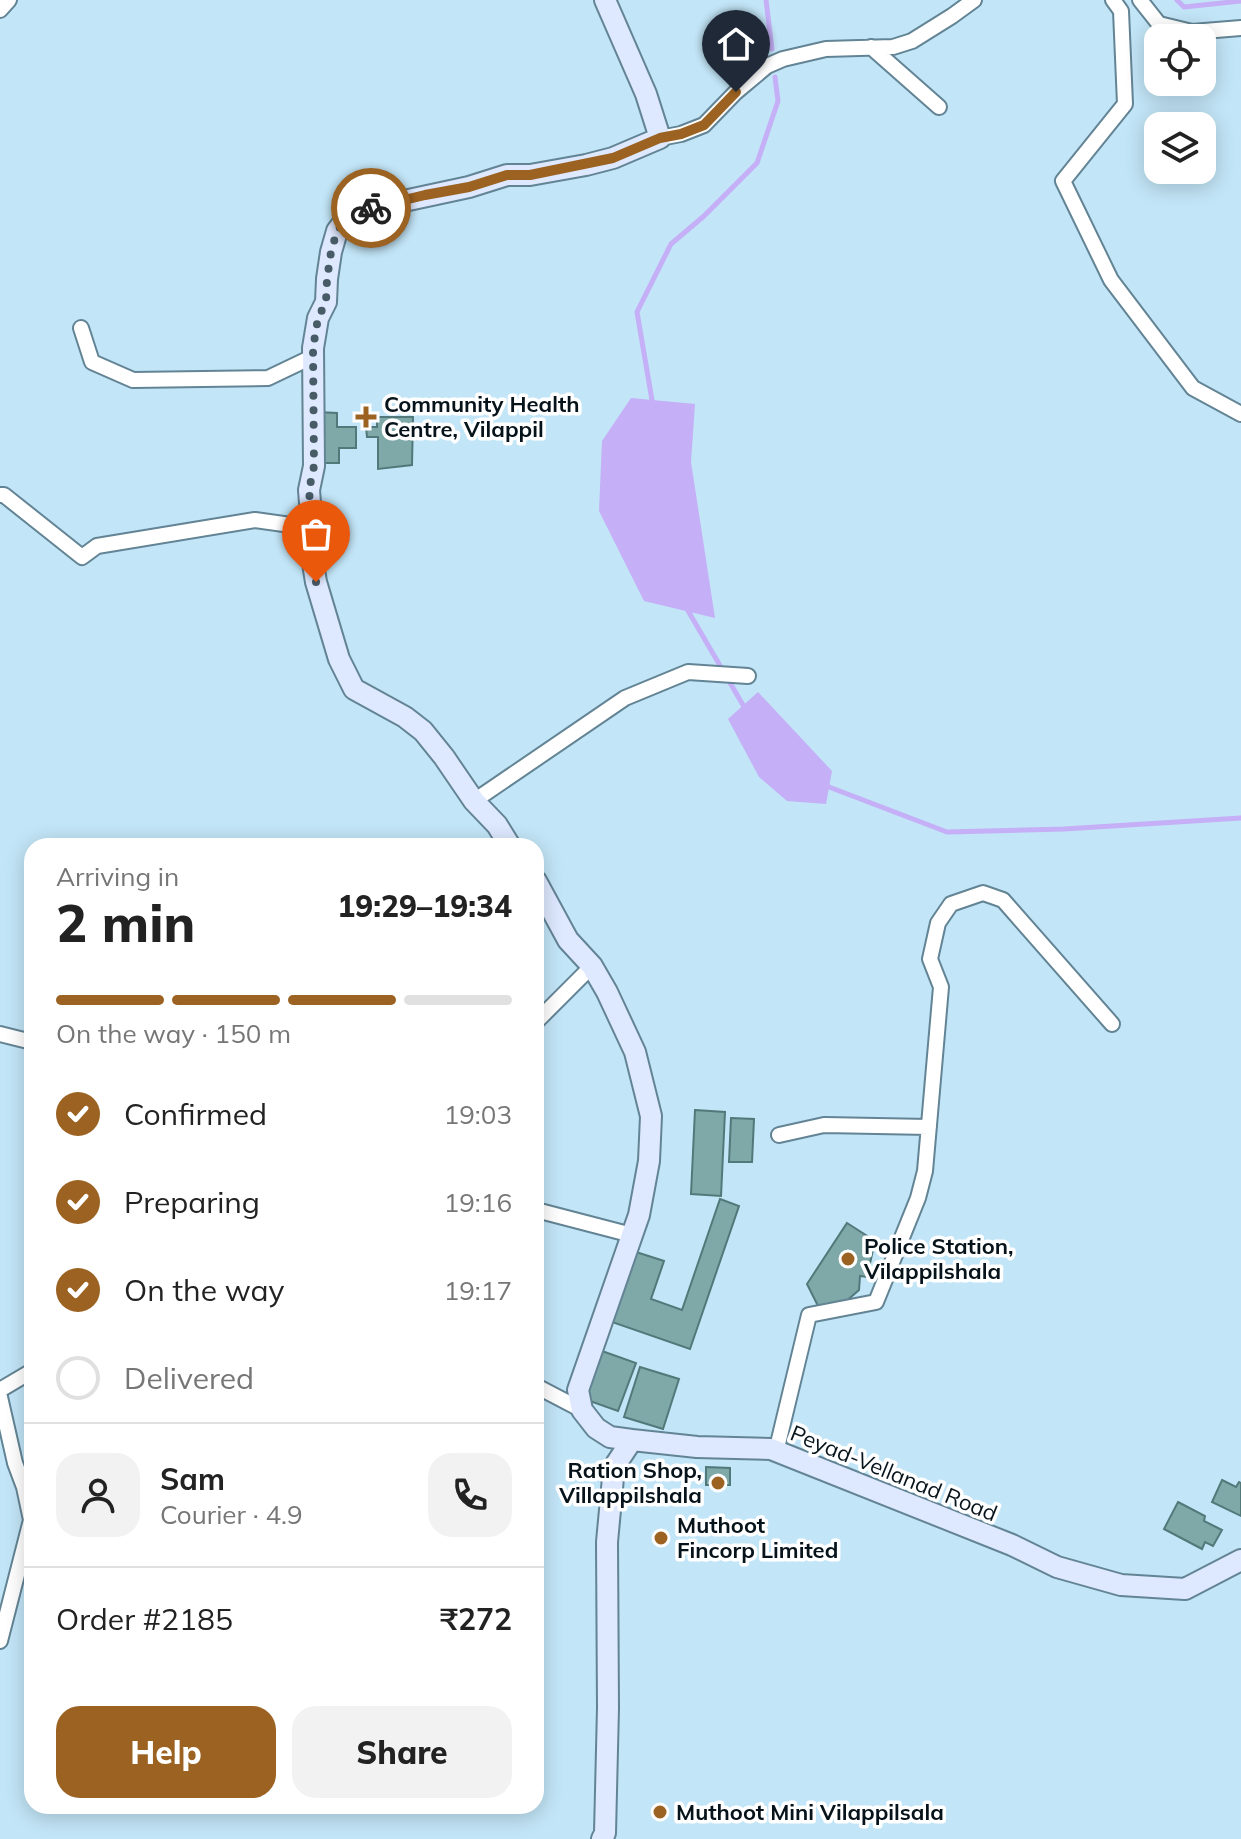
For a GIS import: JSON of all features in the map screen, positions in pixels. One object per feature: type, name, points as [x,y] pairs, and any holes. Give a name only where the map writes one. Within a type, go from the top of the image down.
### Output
[{"type":"street","points":[[0,10],[9,0]]},
{"type":"street","points":[[605,0],[646,94],[660,138]]},
{"type":"street","points":[[505,838],[423,731],[405,717],[354,689],[339,659],[316,582],[311,551],[309,490],[314,466],[314,356],[318,318],[326,302],[331,252],[337,231],[349,215],[507,175],[530,175],[586,165],[613,158],[660,138],[681,134],[704,125],[767,66],[826,49],[893,47],[912,41],[974,0]]},
{"type":"street","points":[[1113,0],[1121,11],[1125,104],[1063,181],[1111,280],[1193,388],[1241,414]]},
{"type":"street","points":[[1140,0],[1159,24],[1192,32],[1241,28]]},
{"type":"street","points":[[871,47],[939,107]]},
{"type":"street","points":[[81,328],[92,362],[133,380],[268,378],[314,356]]},
{"type":"street","points":[[0,495],[4,495],[82,557],[97,546],[255,520],[312,528]]},
{"type":"street","points":[[474,801],[625,698],[688,672],[748,676]]},
{"type":"street","points":[[776,1452],[809,1315],[876,1302],[918,1198],[925,1171],[941,987],[930,959],[938,923],[951,904],[983,893],[1003,900],[1112,1024]]},
{"type":"street","points":[[544,896],[568,940],[592,966],[607,992],[635,1052],[651,1116],[649,1161],[639,1215],[578,1390],[582,1410]]},
{"type":"street","points":[[544,1014],[592,966]]},
{"type":"street","points":[[0,1034],[24,1040]]},
{"type":"street","points":[[779,1135],[824,1125],[929,1127]]},
{"type":"street","points":[[544,1212],[632,1235]]},
{"type":"street","points":[[0,1390],[24,1376]]},
{"type":"street","points":[[544,1390],[582,1410]]},
{"type":"street","points":[[0,1397],[15,1463],[24,1487]]},
{"type":"street","name":"Peyad-Vellanad Road","points":[[582,1410],[596,1428],[610,1437],[697,1447],[771,1449],[1012,1545],[1057,1567],[1121,1585],[1185,1589],[1241,1560]]},
{"type":"street","points":[[602,1839],[605,1833],[608,1708],[607,1542],[614,1467],[632,1440]]},
{"type":"street","points":[[0,1641],[24,1547]]},
{"type":"shaded area","points":[[631,398],[695,404],[691,462],[715,618],[644,601],[599,511],[602,441]]},
{"type":"shaded area","points":[[758,692],[832,771],[826,804],[787,801],[759,777],[728,719]]},
{"type":"building","points":[[317,412],[337,413],[337,427],[356,427],[356,448],[339,448],[339,463],[317,463]]},
{"type":"building","points":[[377,417],[413,417],[412,465],[378,469],[378,437],[367,437],[366,427],[377,427]]},
{"type":"building","points":[[695,1110],[725,1112],[721,1196],[691,1194]]},
{"type":"building","points":[[731,1118],[754,1119],[752,1162],[729,1162]]},
{"type":"building","points":[[720,1199],[739,1206],[690,1349],[609,1321],[633,1251],[664,1261],[651,1299],[682,1310]]},
{"type":"building","name":"Police Station, Vilappilshala","points":[[847,1223],[875,1241],[867,1277],[860,1276],[859,1290],[843,1304],[818,1306],[807,1284]]},
{"type":"building","points":[[602,1351],[636,1363],[618,1411],[584,1399]]},
{"type":"building","points":[[640,1367],[679,1379],[663,1429],[624,1417]]},
{"type":"building","points":[[706,1467],[730,1468],[730,1485],[706,1485]]},
{"type":"building","points":[[1222,1480],[1236,1487],[1241,1483],[1241,1516],[1212,1502]]},
{"type":"building","points":[[1178,1502],[1205,1516],[1204,1521],[1222,1530],[1213,1546],[1205,1542],[1202,1549],[1164,1529]]},
{"type":"waterway","points":[[766,0],[772,49]]},
{"type":"waterway","points":[[1177,0],[1184,7],[1241,1]]},
{"type":"waterway","points":[[653,406],[637,312],[671,244],[757,163],[778,101],[775,77]]},
{"type":"waterway","points":[[687,609],[748,709]]},
{"type":"waterway","points":[[824,783],[947,832],[1064,829],[1241,818]]},
{"type":"way so far","points":[[316,582],[311,551],[309,490],[314,466],[313,348],[318,318],[326,302],[331,252],[337,231],[349,215],[371,208]]},
{"type":"place","name":"Community Health Centre, Vilappil","points":[[366,417]]},
{"type":"place","name":"Police Station, Vilappilshala","points":[[848,1259]]},
{"type":"place","name":"Ration Shop, Villappilshala","points":[[718,1483]]},
{"type":"place","name":"Muthoot Fincorp Limited","points":[[661,1538]]},
{"type":"place","name":"Muthoot Mini Vilappilsala","points":[[660,1812]]},
{"type":"route","points":[[371,208],[469,187],[507,175],[530,175],[613,158],[660,138],[704,125],[736,92]]}]
